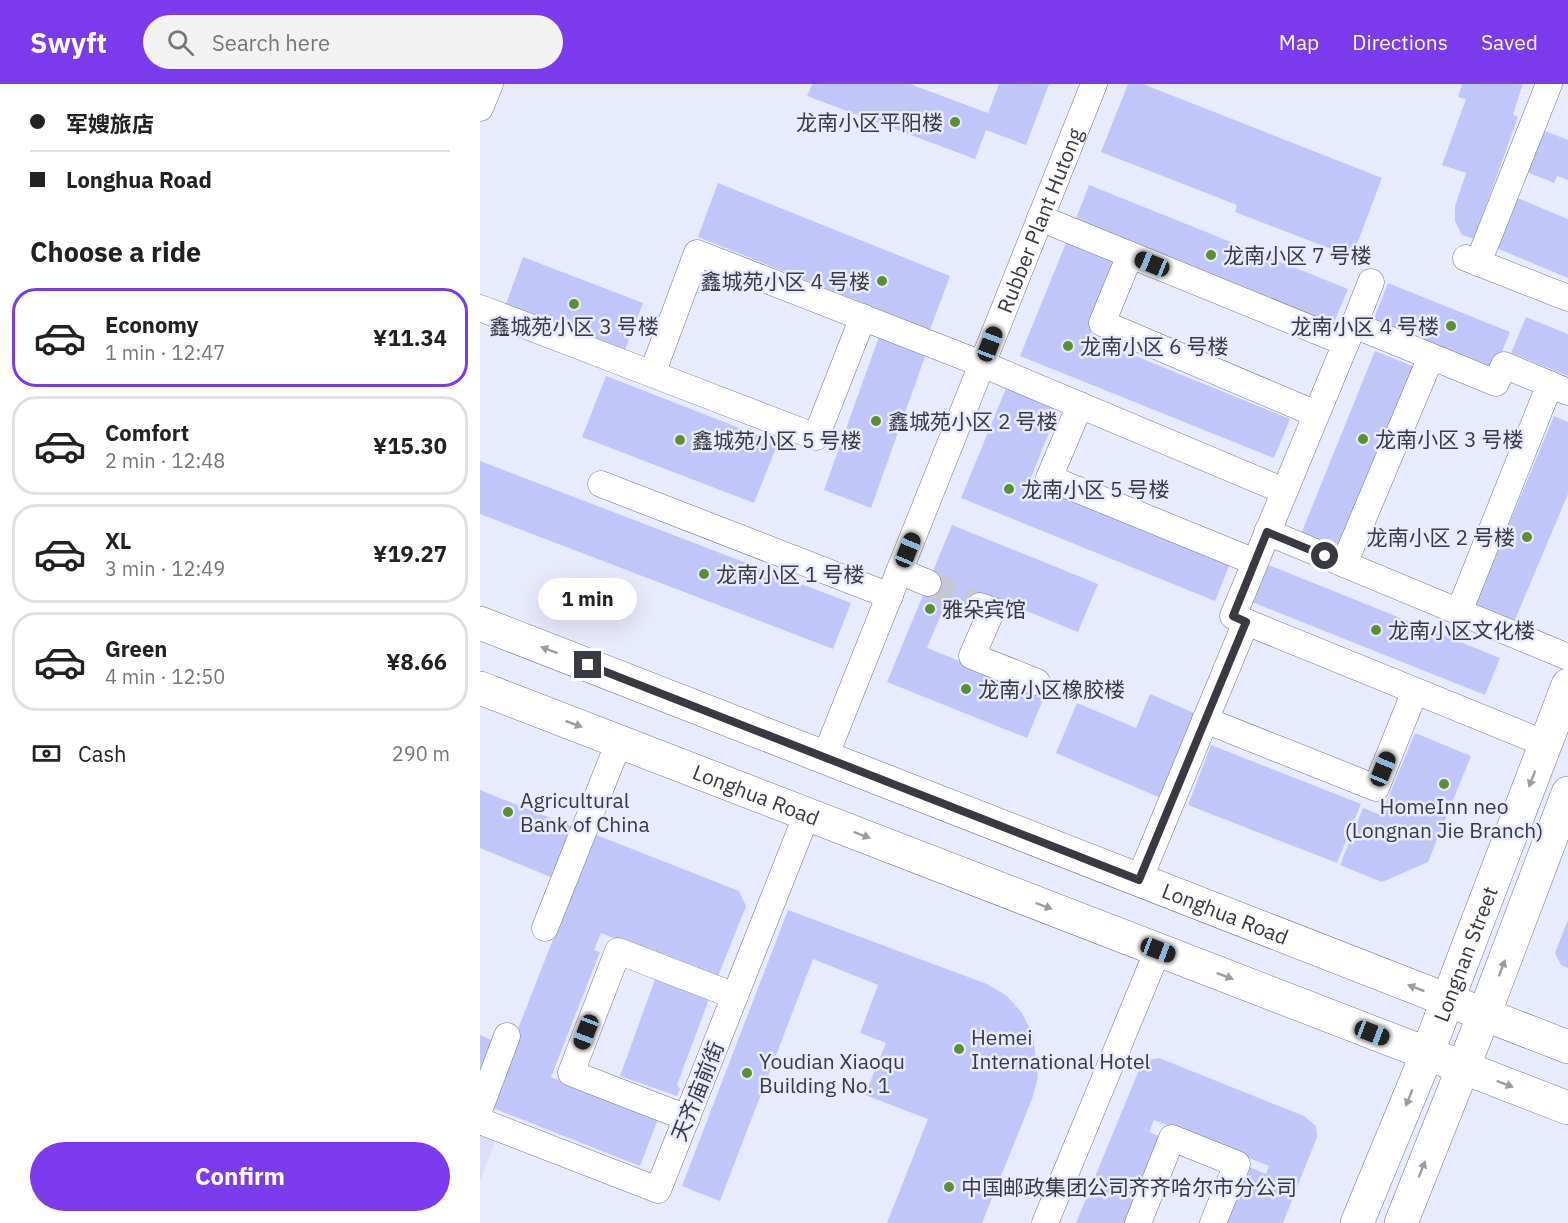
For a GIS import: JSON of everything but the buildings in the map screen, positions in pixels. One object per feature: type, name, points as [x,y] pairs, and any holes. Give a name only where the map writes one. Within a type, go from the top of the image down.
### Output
[{"type":"main road","name":"Longhua Road","points":[[480,623],[1568,1047]]},
{"type":"main road","name":"Longnan Street","points":[[1357,1223],[1427,1054],[1568,685]]},
{"type":"main road","name":"Longhua Road","points":[[480,688],[1568,1108]]},
{"type":"main road","name":"Longnan Street","points":[[1401,1223],[1564,814]]},
{"type":"street","points":[[480,108],[490,84]]},
{"type":"street","name":"Rubber Plant Hutong","points":[[825,757],[1094,84]]},
{"type":"street","points":[[1549,84],[1472,260],[1568,298]]},
{"type":"street","points":[[1040,218],[1130,255],[1350,334],[1431,357],[1497,383],[1504,366],[1559,388],[1460,612]]},
{"type":"street","points":[[651,374],[697,253],[982,364],[1284,491]]},
{"type":"street","points":[[1130,255],[1102,323],[1316,414]]},
{"type":"street","points":[[1371,282],[1233,616],[1546,744]]},
{"type":"street","points":[[480,308],[816,437],[863,318]]},
{"type":"street","points":[[1344,564],[1431,357]]},
{"type":"street","points":[[1080,405],[1049,478],[1255,562]]},
{"type":"street","points":[[601,483],[890,596]]},
{"type":"street","points":[[1267,532],[1568,657]]},
{"type":"street","points":[[899,571],[928,583]]},
{"type":"street","points":[[980,606],[992,610],[972,656],[1037,682]]},
{"type":"street","points":[[1139,880],[1246,622]]},
{"type":"street","points":[[1205,720],[1376,788],[1415,691]]},
{"type":"street","points":[[545,928],[620,742]]},
{"type":"street","name":"天齐庙前街","points":[[480,1121],[658,1190],[807,814]]},
{"type":"street","points":[[1045,1223],[1158,950]]},
{"type":"street","points":[[687,1118],[571,1073],[618,951],[735,996]]},
{"type":"street","points":[[480,1107],[507,1036]]},
{"type":"street","points":[[1138,1223],[1172,1138],[1237,1164],[1213,1223]]},
{"type":"shaded area","points":[[480,1131],[497,1137],[480,1181]]},
{"type":"tunnel","points":[[928,583],[980,606]]},
{"type":"place","name":"龙南小区平阳楼","points":[[955,122]]},
{"type":"place","name":"龙南小区 7 号楼","points":[[1211,255]]},
{"type":"place","name":"鑫城苑小区 4 号楼","points":[[882,281]]},
{"type":"place","name":"鑫城苑小区 3 号楼","points":[[574,304]]},
{"type":"place","name":"龙南小区 4 号楼","points":[[1451,326]]},
{"type":"place","name":"龙南小区 6 号楼","points":[[1068,346]]},
{"type":"place","name":"鑫城苑小区 2 号楼","points":[[876,421]]},
{"type":"place","name":"龙南小区 3 号楼","points":[[1363,439]]},
{"type":"place","name":"鑫城苑小区 5 号楼","points":[[680,440]]},
{"type":"place","name":"龙南小区 5 号楼","points":[[1009,489]]},
{"type":"place","name":"龙南小区 2 号楼","points":[[1527,537]]},
{"type":"place","name":"龙南小区 1 号楼","points":[[704,574]]},
{"type":"place","name":"雅朵宾馆","points":[[930,609]]},
{"type":"place","name":"龙南小区文化楼","points":[[1376,630]]},
{"type":"place","name":"龙南小区橡胶楼","points":[[966,689]]},
{"type":"place","name":"HomeInn neo (Longnan Jie Branch)","points":[[1444,784]]},
{"type":"place","name":"Agricultural Bank of China","points":[[508,812]]},
{"type":"place","name":"Hemei International Hotel","points":[[959,1049]]},
{"type":"place","name":"Youdian Xiaoqu Building No. 1","points":[[747,1073]]},
{"type":"place","name":"中国邮政集团公司齐齐哈尔市分公司","points":[[949,1187]]},
{"type":"route","points":[[588,665],[1139,880],[1246,622],[1233,616],[1267,532],[1325,556]]}]
